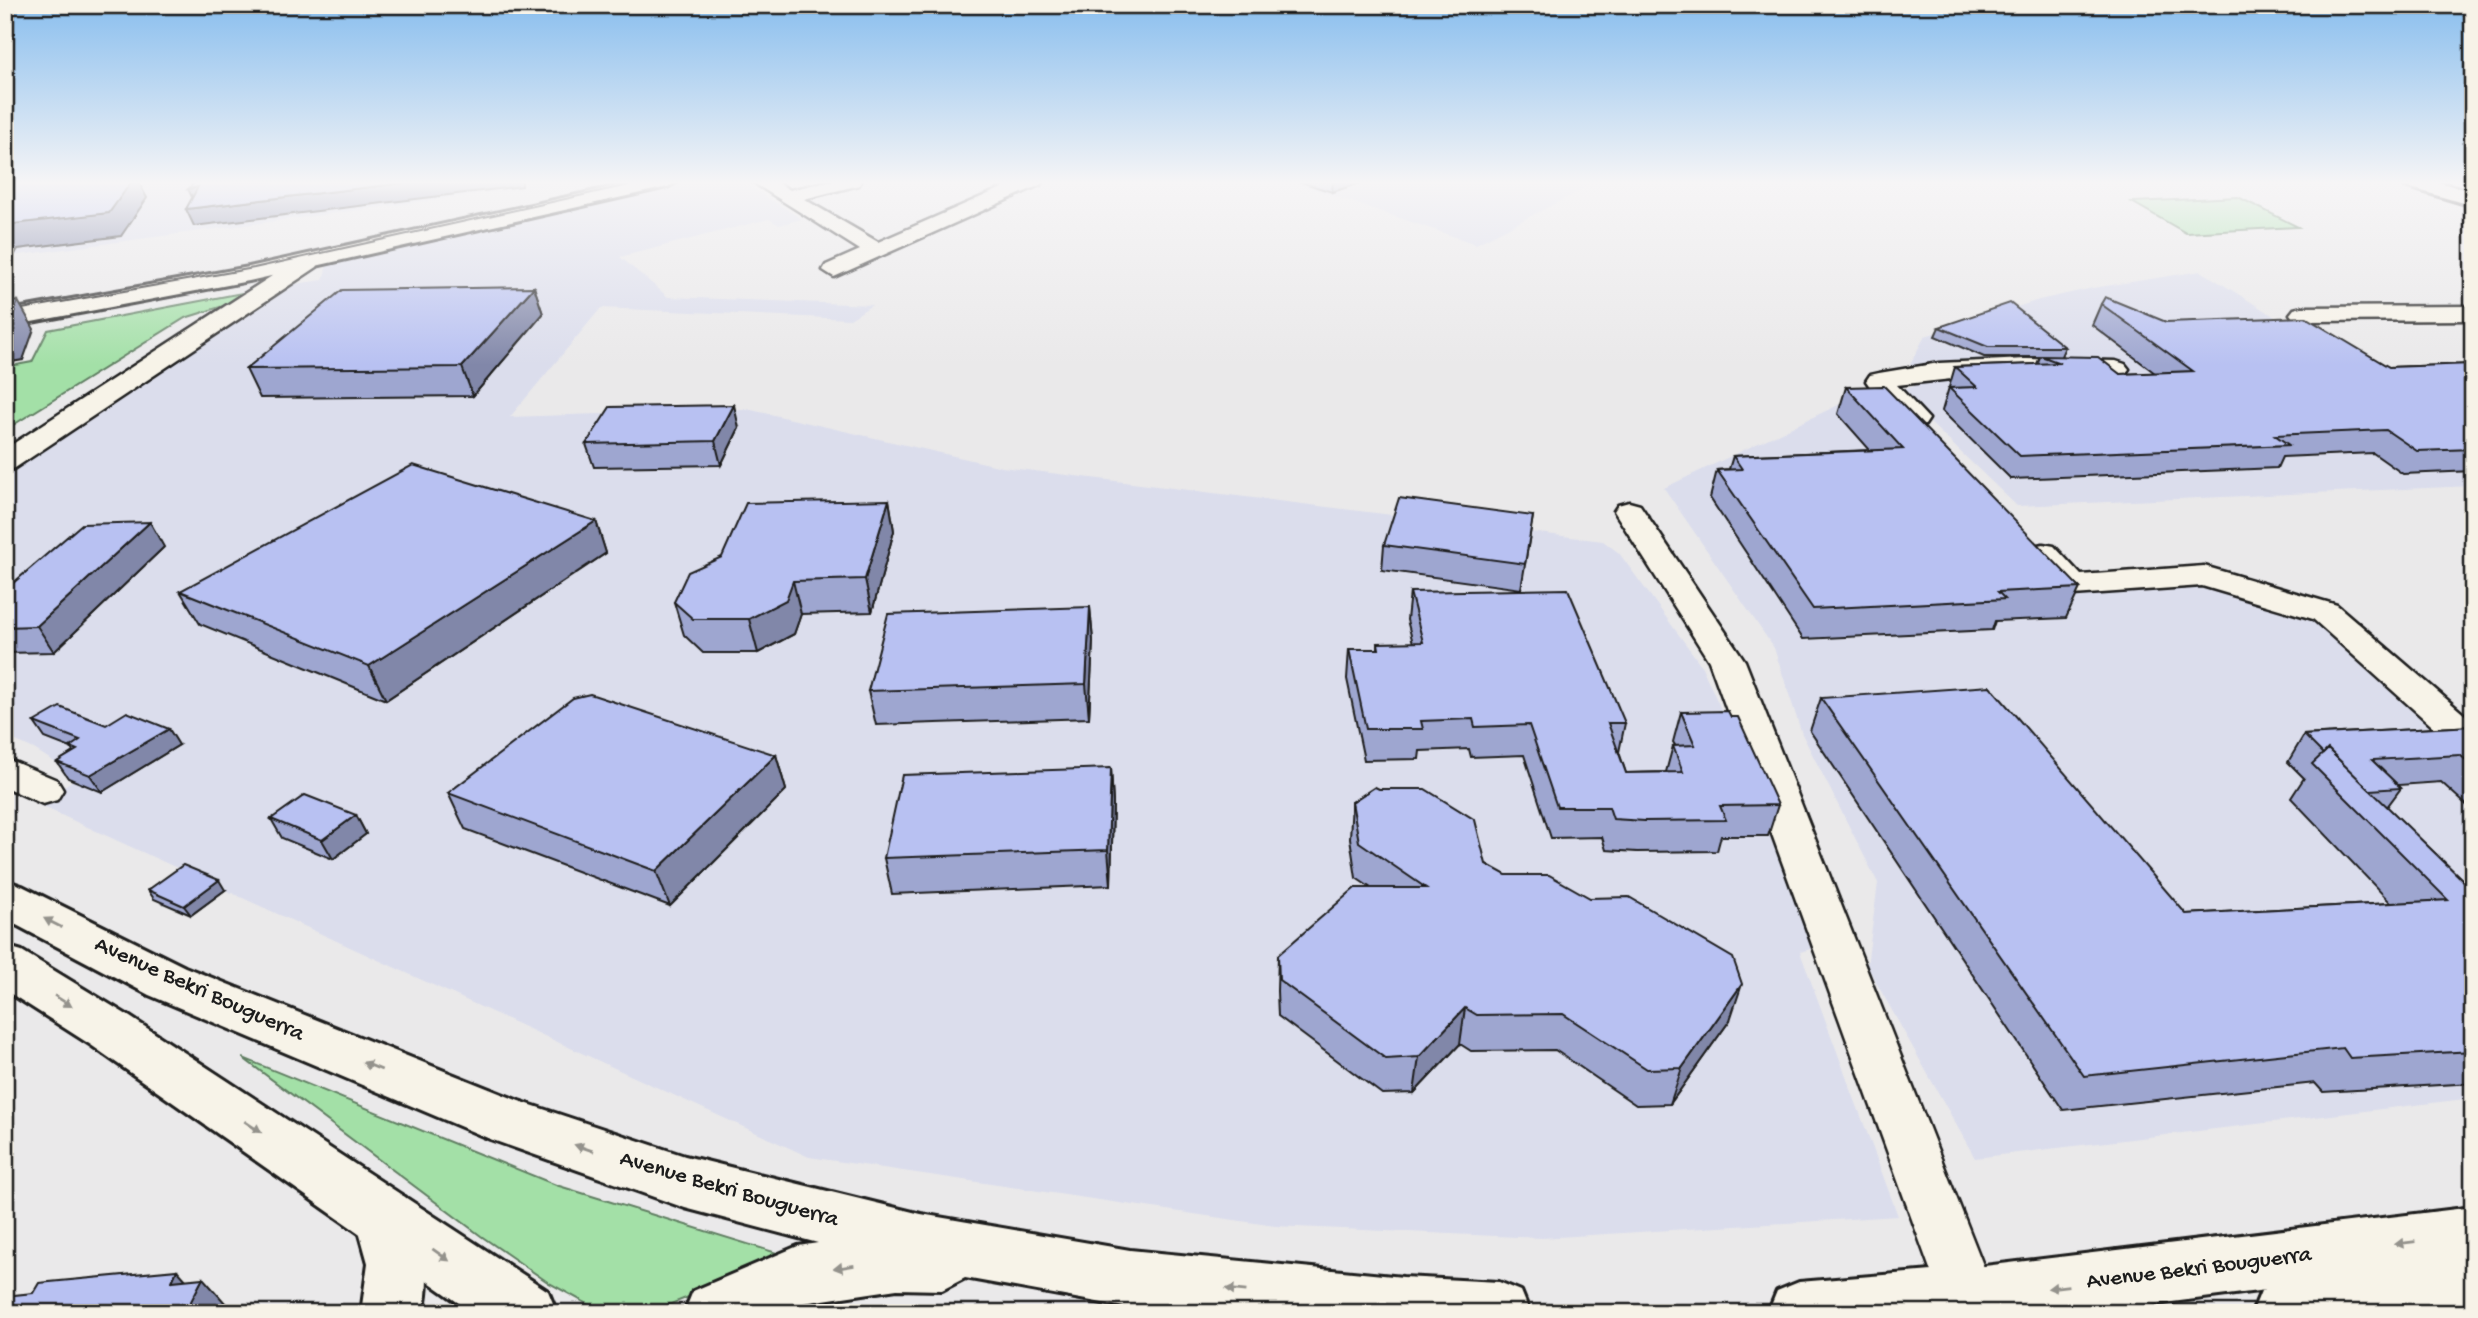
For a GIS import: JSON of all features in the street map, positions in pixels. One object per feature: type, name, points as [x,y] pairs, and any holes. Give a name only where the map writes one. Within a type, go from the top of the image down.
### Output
[{"type":"main road","points":[[5,304],[214,267],[328,243]]},
{"type":"main road","points":[[5,319],[249,274],[395,243]]},
{"type":"main road","points":[[249,274],[265,275],[279,282]]},
{"type":"main road","name":"Avenue Bekri Bouguerra","points":[[5,898],[167,981],[509,1122],[685,1182],[921,1242],[1130,1279],[1403,1307],[1499,1313]]},
{"type":"main road","points":[[5,965],[108,1030],[526,1313]]},
{"type":"main road","points":[[384,1216],[395,1238],[400,1264],[392,1313]]},
{"type":"main road","name":"Avenue Bekri Bouguerra","points":[[1799,1313],[1968,1298],[2473,1235]]},
{"type":"main road","points":[[715,1313],[798,1275],[848,1266],[897,1260],[1035,1263]]},
{"type":"main road","points":[[2283,1313],[2473,1287]]},
{"type":"street","points":[[863,243],[874,249]]},
{"type":"street","points":[[834,270],[889,243]]},
{"type":"street","points":[[5,462],[309,262]]},
{"type":"street","points":[[2302,314],[2473,313]]},
{"type":"street","points":[[1935,439],[1879,381],[1910,374],[1988,364],[2116,369]]},
{"type":"street","points":[[1629,511],[1727,661],[1968,1298]]},
{"type":"street","points":[[2027,537],[2073,585],[2204,576],[2325,612],[2473,742]]},
{"type":"street","points":[[5,771],[43,790]]},
{"type":"shaded area","points":[[5,243],[114,243],[5,257]]},
{"type":"shaded area","points":[[410,243],[677,243],[620,257],[668,297],[872,305],[850,319],[601,308],[510,417],[747,409],[1002,467],[1603,541],[1619,553],[1701,665],[1770,818],[1822,946],[1800,952],[1898,1216],[1542,1238],[1275,1226],[809,1157],[37,804],[78,777],[34,749],[5,736],[5,473],[287,285],[323,280],[328,261]]},
{"type":"shaded area","points":[[2201,271],[2473,440],[2473,486],[2017,506],[1898,392],[1929,380],[1910,364],[1925,336],[2039,300],[2093,288]]},
{"type":"shaded area","points":[[1872,389],[2065,594],[2216,585],[2320,620],[2473,755],[2473,1098],[1975,1158],[1867,966],[1878,883],[1802,734],[1774,648],[1664,488]]},
{"type":"green space","points":[[258,290],[233,303],[185,318],[5,430],[5,367],[32,362],[48,330]]},
{"type":"green space","points":[[243,1058],[556,1185],[790,1257],[648,1313],[604,1313],[549,1283],[481,1236]]},
{"type":"building","points":[[534,287],[462,367],[246,369],[342,290]]},
{"type":"building","points":[[2105,297],[2166,322],[2305,317],[2389,367],[2473,364],[2473,449],[2417,451],[2386,430],[2275,435],[2289,445],[2020,456],[1949,388],[1977,387],[1955,367],[2060,363],[2041,356],[2098,357],[2120,374],[2193,371],[2101,304]]},
{"type":"building","points":[[18,301],[7,332],[5,332],[5,303]]},
{"type":"building","points":[[2010,303],[2065,347],[1988,347],[1939,327]]},
{"type":"building","points":[[1884,386],[2080,588],[1998,592],[2005,599],[1813,609],[1717,470],[1742,469],[1733,456],[1903,449],[1846,387]]},
{"type":"building","points":[[734,405],[715,441],[586,444],[610,407]]},
{"type":"building","points":[[413,465],[596,521],[369,666],[180,591]]},
{"type":"building","points":[[1399,498],[1533,516],[1525,564],[1384,545]]},
{"type":"building","points":[[889,500],[865,579],[793,581],[786,600],[749,619],[693,619],[674,602],[688,572],[722,557],[746,503]]},
{"type":"building","points":[[150,522],[37,626],[5,627],[5,590],[82,524]]},
{"type":"building","points":[[1568,589],[1625,723],[1608,723],[1626,773],[1683,772],[1673,746],[1695,745],[1681,712],[1728,711],[1731,717],[1738,717],[1778,805],[1720,806],[1726,820],[1613,819],[1609,807],[1557,807],[1529,725],[1475,727],[1473,719],[1421,721],[1423,729],[1366,729],[1349,649],[1379,649],[1378,643],[1423,642],[1410,592]]},
{"type":"building","points":[[1090,607],[1086,684],[868,691],[888,614]]},
{"type":"building","points":[[1990,686],[2186,914],[2448,900],[2312,764],[2328,749],[2473,890],[2473,1051],[2350,1058],[2343,1048],[2084,1076],[1821,698]]},
{"type":"building","points":[[590,694],[776,755],[656,871],[448,793],[573,698]]},
{"type":"building","points":[[60,707],[106,725],[127,712],[169,729],[90,775],[57,762],[77,750],[70,747],[80,740],[34,722]]},
{"type":"building","points":[[2473,726],[2473,766],[2460,755],[2372,760],[2401,788],[2370,790],[2328,749],[2323,754],[2304,735]]},
{"type":"building","points":[[1111,768],[1108,850],[884,858],[902,775]]},
{"type":"building","points":[[1375,787],[1425,789],[1475,820],[1486,864],[1506,875],[1549,875],[1590,898],[1629,897],[1733,958],[1742,984],[1682,1068],[1647,1069],[1563,1014],[1477,1015],[1465,1008],[1419,1057],[1386,1059],[1279,980],[1278,955],[1355,888],[1426,888],[1359,842],[1352,802]]},
{"type":"building","points":[[305,795],[356,815],[322,840],[271,819]]},
{"type":"building","points":[[183,865],[219,880],[184,906],[148,890]]},
{"type":"building","points":[[177,1270],[172,1281],[203,1278],[185,1313],[5,1313],[5,1296],[33,1293],[39,1283]]},
{"type":"tram line","points":[[5,312],[254,268],[369,243]]}]
